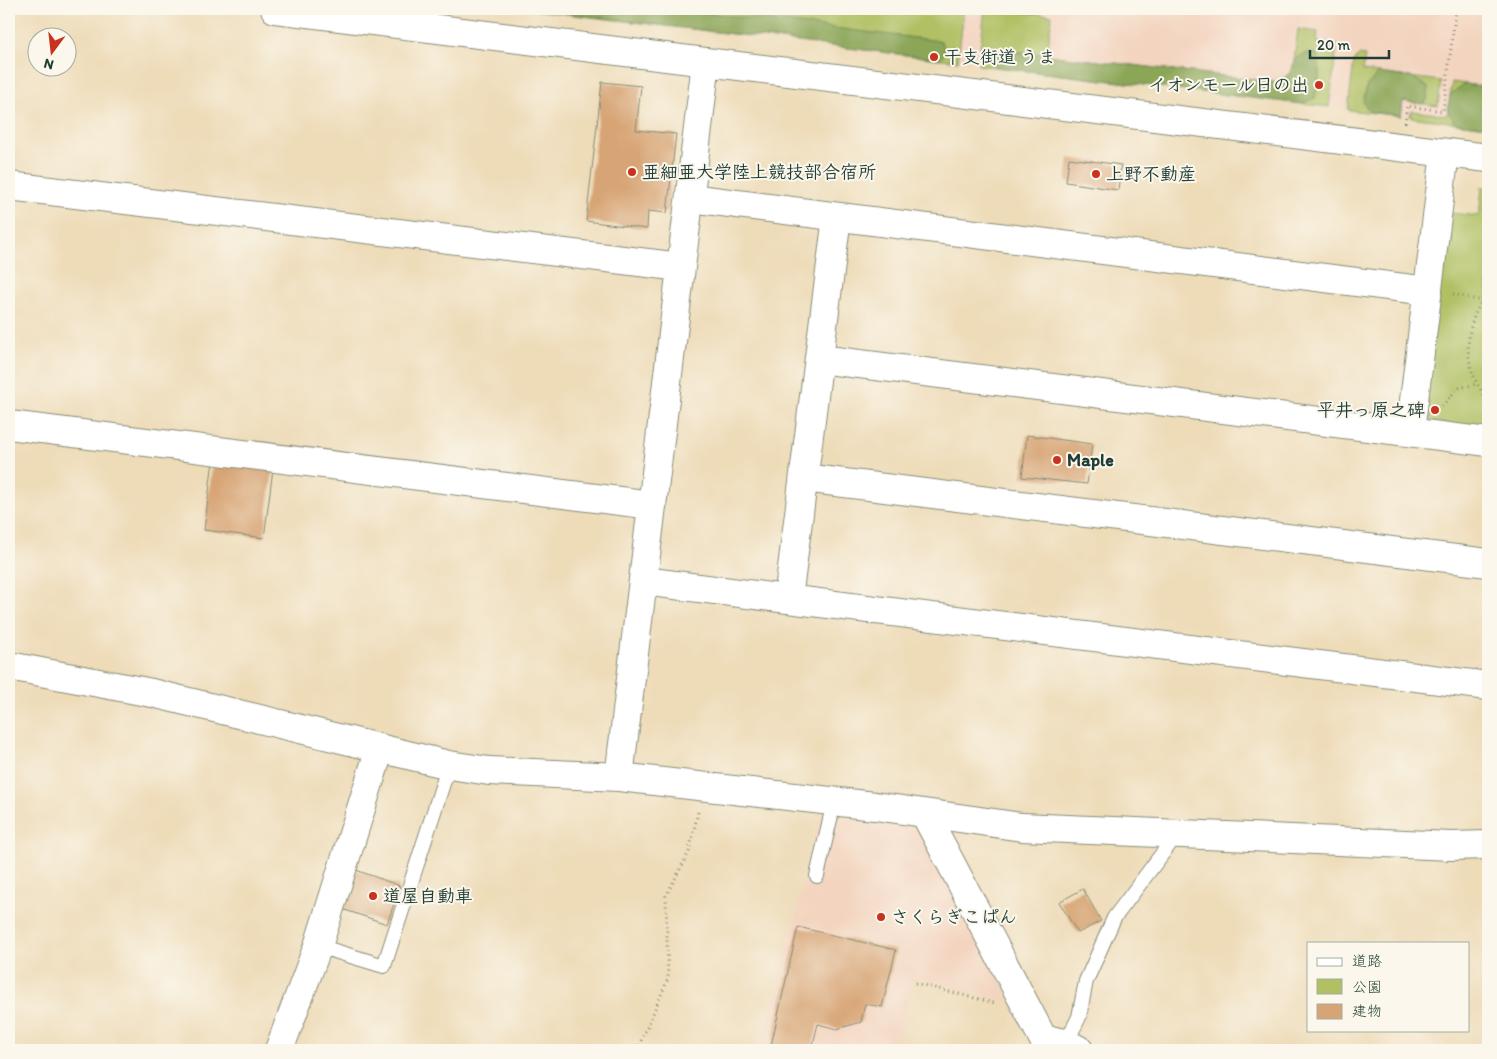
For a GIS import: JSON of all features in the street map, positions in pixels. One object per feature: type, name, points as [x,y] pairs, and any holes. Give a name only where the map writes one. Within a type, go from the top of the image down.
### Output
[{"type":"street","points":[[275,9],[1488,158]]},
{"type":"street","points":[[619,777],[706,62]]},
{"type":"street","points":[[1410,432],[1437,292],[1445,153]]},
{"type":"street","points":[[9,186],[682,267]]},
{"type":"street","points":[[690,198],[1437,292]]},
{"type":"street","points":[[788,599],[837,217]]},
{"type":"street","points":[[819,360],[1488,442]]},
{"type":"street","points":[[9,425],[652,505]]},
{"type":"street","points":[[804,478],[1488,563]]},
{"type":"street","points":[[643,581],[1488,686]]},
{"type":"street","points":[[10,670],[152,693],[449,765],[489,771],[619,777],[834,802],[1022,827],[1451,846],[1488,845]]},
{"type":"street","points":[[279,1050],[318,946],[380,748]]},
{"type":"street","points":[[925,814],[1028,1012],[1055,1047]]},
{"type":"lane","points":[[318,946],[384,966],[449,765]]},
{"type":"lane","points":[[818,876],[834,802]]},
{"type":"lane","points":[[1055,1047],[1079,1016],[1086,981],[1114,918],[1177,834]]},
{"type":"path","points":[[1406,117],[1407,106],[1443,111],[1456,9]]},
{"type":"path","points":[[1488,241],[1484,259],[1488,286],[1472,323],[1467,347],[1470,366],[1477,384],[1488,400]]},
{"type":"path","points":[[1437,292],[1463,294],[1482,301]]},
{"type":"path","points":[[1437,410],[1458,388],[1477,384]]},
{"type":"path","points":[[637,1050],[668,979],[666,896],[689,852],[704,787]]},
{"type":"path","points":[[915,983],[1028,1012]]},
{"type":"shaded area","name":"イオンモール日の出","points":[[524,9],[1488,9],[1488,127],[958,61]]},
{"type":"shaded area","name":"さくらぎこぱん","points":[[820,815],[922,829],[1012,1003],[915,976],[896,1050],[762,1050]]},
{"type":"green space","points":[[524,9],[964,9],[958,61]]},
{"type":"green space","points":[[566,9],[676,9],[941,41],[945,54],[938,59],[570,14]]},
{"type":"green space","points":[[985,9],[1052,15],[1047,55],[1274,82],[1287,77],[1293,68],[1298,29],[1318,32],[1317,42],[1337,45],[1329,107],[978,65]]},
{"type":"green space","points":[[998,49],[1274,82],[1288,75],[1294,60],[1306,53],[1317,54],[1320,73],[1315,98],[1301,104],[996,67],[992,61],[993,54]]},
{"type":"green space","points":[[1360,55],[1365,56],[1363,71],[1441,81],[1438,106],[1403,101],[1401,116],[1348,110],[1354,60]]},
{"type":"green space","points":[[1379,73],[1414,78],[1429,88],[1427,100],[1422,104],[1403,101],[1401,116],[1370,112],[1363,102],[1367,85]]},
{"type":"green space","points":[[1452,82],[1488,87],[1488,127],[1410,117],[1411,111],[1447,115]]},
{"type":"green space","points":[[1464,84],[1488,87],[1488,127],[1456,123],[1448,112],[1450,95]]},
{"type":"green space","points":[[1482,187],[1488,188],[1488,429],[1432,422],[1423,410],[1450,213],[1479,216]]},
{"type":"building","name":"亜細亜大学陸上競技部合宿所","points":[[602,82],[641,86],[636,130],[676,134],[667,213],[648,211],[647,229],[586,221]]},
{"type":"building","points":[[1069,158],[1121,165],[1118,190],[1066,182]]},
{"type":"building","name":"Maple","points":[[1027,435],[1092,444],[1087,484],[1022,477]]},
{"type":"building","points":[[213,461],[273,469],[264,538],[204,530]]},
{"type":"building","points":[[356,870],[400,886],[387,924],[342,909]]},
{"type":"building","points":[[1083,889],[1101,921],[1078,933],[1059,902]]},
{"type":"building","points":[[798,927],[896,950],[882,1007],[865,1004],[861,1022],[837,1029],[818,1024],[812,1048],[820,1050],[770,1050]]},
{"type":"place","name":"干支街道 うま","points":[[934,57]]},
{"type":"place","name":"イオンモール日の出","points":[[1319,85]]},
{"type":"place","name":"亜細亜大学陸上競技部合宿所","points":[[632,172]]},
{"type":"place","name":"上野不動産","points":[[1096,174]]},
{"type":"place","name":"平井っ原之碑","points":[[1435,410]]},
{"type":"place","name":"Maple","points":[[1057,460]]},
{"type":"place","name":"道屋自動車","points":[[373,896]]},
{"type":"place","name":"さくらぎこぱん","points":[[881,917]]}]
